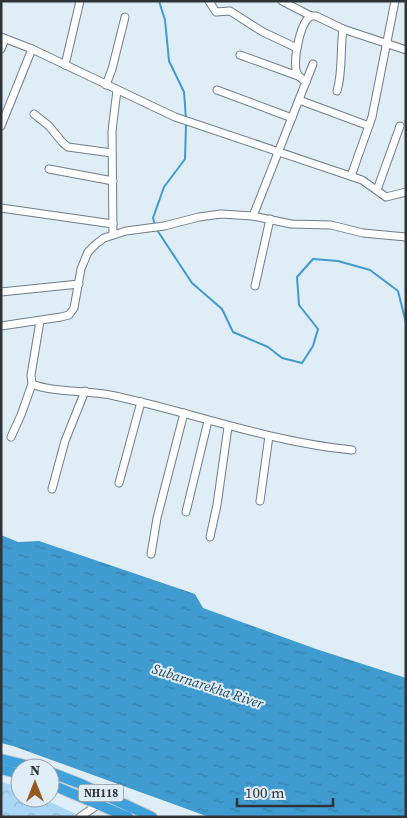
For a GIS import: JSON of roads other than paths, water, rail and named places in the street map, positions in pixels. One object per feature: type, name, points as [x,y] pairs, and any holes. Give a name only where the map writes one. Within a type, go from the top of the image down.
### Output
[{"type":"highway","name":"NH118","points":[[60,776],[152,817]]},
{"type":"highway","name":"NH118","points":[[60,788],[128,817]]},
{"type":"street","points":[[65,65],[80,1]]},
{"type":"street","points":[[209,1],[216,12],[230,10],[263,32],[297,48]]},
{"type":"street","points":[[282,1],[311,16],[316,16],[343,29],[406,50]]},
{"type":"street","points":[[351,176],[369,126],[395,1]]},
{"type":"street","points":[[298,76],[296,70],[297,48],[304,23],[311,16]]},
{"type":"street","points":[[106,85],[125,17]]},
{"type":"street","points":[[337,91],[340,81],[340,48],[343,29]]},
{"type":"street","points":[[1,49],[3,38],[32,49],[175,117],[362,180],[386,197],[406,192]]},
{"type":"street","points":[[2,126],[32,49]]},
{"type":"street","points":[[240,55],[298,76],[306,82]]},
{"type":"street","points":[[253,216],[312,64]]},
{"type":"street","points":[[113,235],[112,153],[113,120],[117,90]]},
{"type":"street","points":[[217,90],[292,118]]},
{"type":"street","points":[[299,100],[369,126]]},
{"type":"street","points":[[34,114],[49,126],[68,147],[112,153]]},
{"type":"street","points":[[377,190],[400,126]]},
{"type":"street","points":[[49,169],[113,181]]},
{"type":"street","points":[[1,208],[113,224]]},
{"type":"street","points":[[1,326],[61,318],[69,315],[74,308],[81,269],[88,252],[96,244],[126,230],[164,226],[210,215],[253,216],[302,225],[332,225],[363,233],[406,237]]},
{"type":"street","points":[[255,286],[270,219]]},
{"type":"street","points":[[1,292],[79,284]]},
{"type":"street","points":[[11,437],[21,416],[32,384],[31,375],[40,320]]},
{"type":"street","points":[[32,384],[47,388],[85,391],[141,402],[269,436],[324,448],[352,450]]},
{"type":"street","points":[[52,489],[67,435],[85,391]]},
{"type":"street","points":[[119,483],[141,402]]},
{"type":"street","points":[[151,554],[157,518],[184,413]]},
{"type":"street","points":[[186,512],[208,421]]},
{"type":"street","points":[[210,537],[217,506],[228,426]]},
{"type":"street","points":[[260,501],[269,436]]},
{"type":"street","points":[[80,817],[99,804]]},
{"type":"water","name":"Subarnarekha River","points":[[1,535],[18,542],[39,541],[195,594],[203,608],[316,649],[406,678],[406,817],[209,817],[60,763],[60,758],[46,758],[1,743]]},
{"type":"waterway","points":[[159,1],[165,20],[169,61],[184,92],[186,119]]},
{"type":"waterway","points":[[155,225],[153,218],[164,187],[185,159],[186,124]]},
{"type":"waterway","points":[[157,230],[192,283],[222,309],[233,332],[268,347],[282,358],[302,363],[313,346],[318,329],[299,305],[297,277],[313,259],[338,261],[370,270],[398,291],[406,323]]}]
